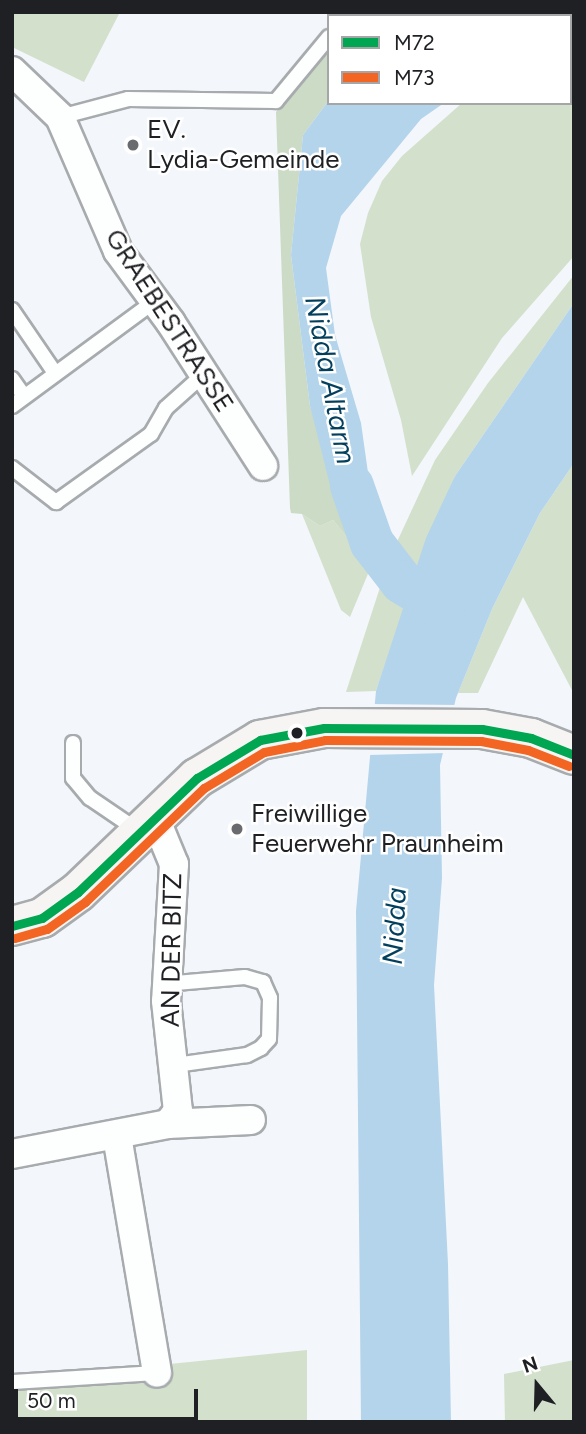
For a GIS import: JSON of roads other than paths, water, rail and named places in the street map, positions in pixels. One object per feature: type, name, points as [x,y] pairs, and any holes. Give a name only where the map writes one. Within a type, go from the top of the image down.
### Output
[{"type":"main road","points":[[12,926],[41,918],[78,892],[212,765],[260,740],[292,732],[349,729],[482,729],[531,738],[574,755]]},
{"type":"street","name":"GRAEBESTRASSE","points":[[12,71],[60,117],[118,251],[155,301],[263,466]]},
{"type":"street","name":"AN DER BITZ","points":[[148,825],[174,864],[167,979],[178,1111],[168,1124]]},
{"type":"street","points":[[12,1154],[117,1136],[168,1124],[251,1120]]},
{"type":"street","points":[[117,1136],[157,1373]]},
{"type":"lane","points":[[60,117],[128,99],[276,101],[327,39]]},
{"type":"lane","points":[[12,406],[23,395],[155,301]]},
{"type":"lane","points":[[12,310],[55,373]]},
{"type":"lane","points":[[12,468],[56,502],[151,434],[166,408],[204,374]]},
{"type":"lane","points":[[12,379],[23,395]]},
{"type":"lane","points":[[73,743],[74,778],[90,798],[148,825]]},
{"type":"lane","points":[[167,979],[176,983],[245,976],[263,982],[270,998],[269,1039],[261,1048],[247,1055],[174,1062]]},
{"type":"lane","points":[[12,1382],[157,1373]]},
{"type":"water","points":[[489,12],[574,14],[574,57],[572,14],[474,14]]},
{"type":"water","points":[[327,103],[327,105],[441,105],[421,119],[341,216],[326,268],[335,335],[361,423],[371,494],[372,543],[356,545],[331,489],[310,406],[291,255],[303,135]]},
{"type":"water","name":"Nidda","points":[[574,303],[574,463],[540,513],[492,609],[456,698],[440,765],[442,878],[434,985],[448,1264],[451,1422],[361,1422],[356,911],[376,691],[426,538],[455,476]]},
{"type":"waterway","name":"Nidda Altarm","points":[[352,486],[372,543],[402,582],[444,608]]},
{"type":"place","name":"EV. Lydia-Gemeinde","points":[[133,145]]},
{"type":"place","name":"Freiwillige Feuerwehr Praunheim","points":[[237,829]]}]
